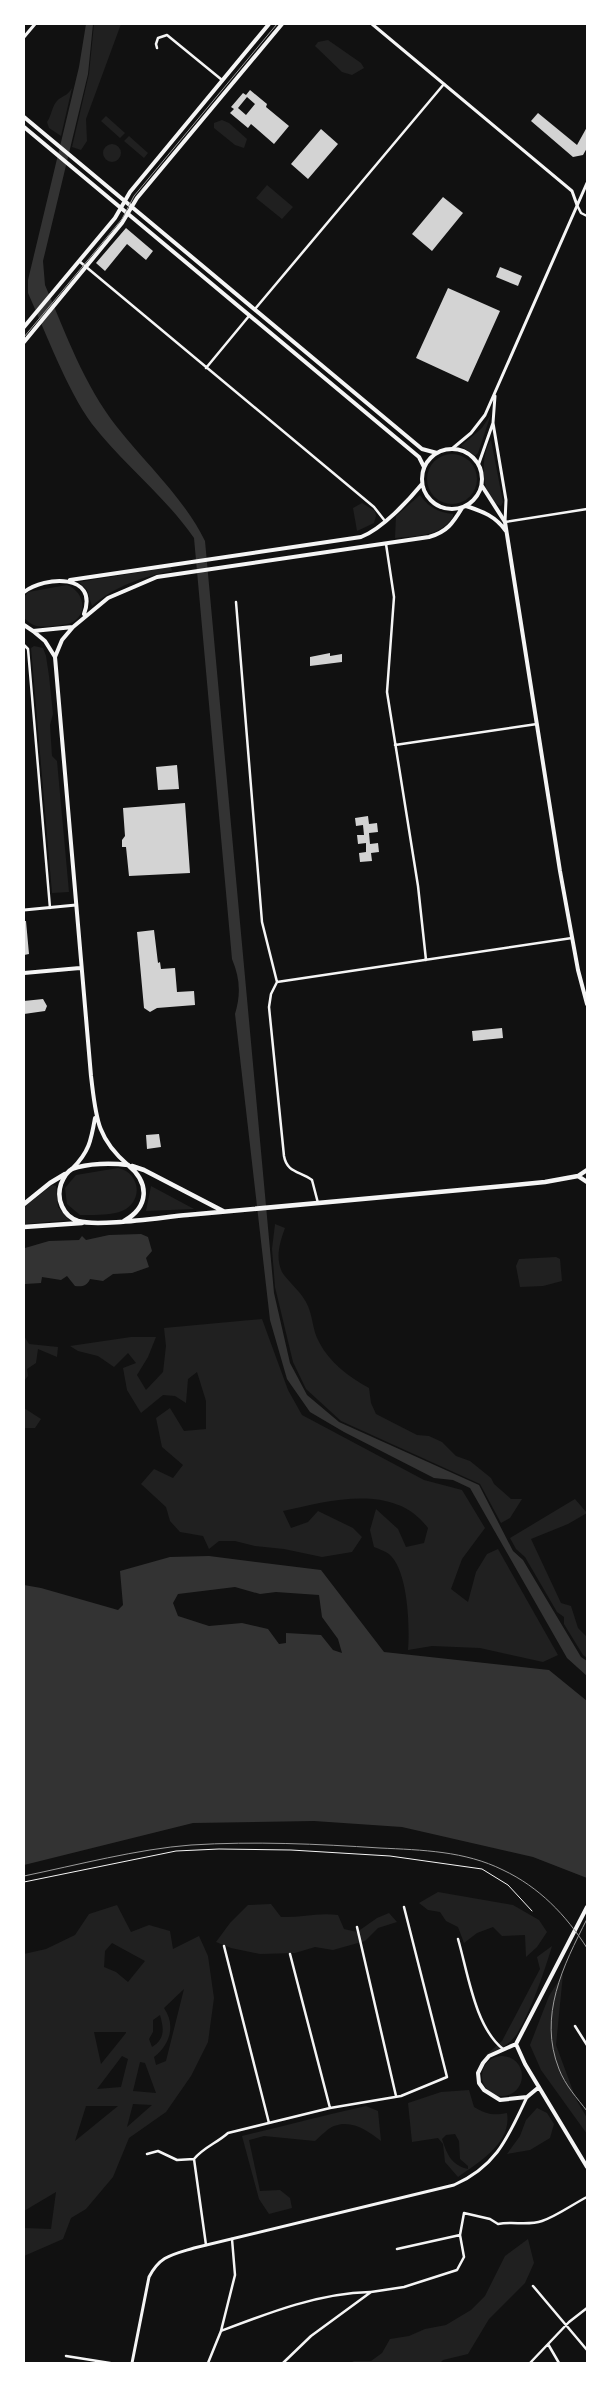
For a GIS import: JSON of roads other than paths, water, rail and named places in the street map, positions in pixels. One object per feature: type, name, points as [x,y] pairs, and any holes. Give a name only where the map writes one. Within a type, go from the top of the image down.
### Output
[{"type":"main road","points":[[24,326],[122,209],[130,192],[269,24]]},
{"type":"main road","points":[[24,342],[86,267],[128,214],[132,206],[282,24]]},
{"type":"main road","points":[[24,117],[422,449],[437,453]]},
{"type":"main road","points":[[24,127],[419,457],[424,467],[422,484],[432,502],[446,508],[464,507],[489,514],[498,520],[506,531]]},
{"type":"main road","points":[[55,657],[62,640],[84,616],[108,598],[157,577],[386,544],[440,533],[449,527],[464,507],[474,501],[482,486],[482,470],[479,463],[464,450],[453,448],[437,453],[424,467]]},
{"type":"main road","points":[[24,588],[181,562],[362,537],[385,521],[422,484]]},
{"type":"main road","points":[[482,486],[506,522],[572,938],[587,1004]]},
{"type":"main road","points":[[70,580],[77,584],[85,593],[87,601],[84,616]]},
{"type":"main road","points":[[24,592],[31,587]]},
{"type":"main road","points":[[25,627],[45,641],[55,657],[77,905],[80,968],[96,1118],[106,1143],[141,1179],[144,1188],[143,1200],[134,1213],[124,1221]]},
{"type":"main road","points":[[33,631],[73,627]]},
{"type":"main road","points":[[24,973],[80,968]]},
{"type":"main road","points":[[24,1204],[50,1183],[66,1174],[84,1157],[89,1146],[96,1118]]},
{"type":"main road","points":[[72,1169],[102,1164],[128,1165],[144,1170],[224,1212]]},
{"type":"main road","points":[[24,1227],[124,1221],[545,1182],[578,1176],[587,1170]]},
{"type":"main road","points":[[66,1174],[60,1188],[60,1203],[68,1216],[88,1223]]},
{"type":"main road","points":[[578,1176],[587,1182]]},
{"type":"main road","points":[[539,2087],[527,2097],[500,2100],[491,2096],[479,2083],[478,2073],[489,2056],[516,2044],[587,1907]]},
{"type":"main road","points":[[516,2044],[539,2087],[587,2167]]},
{"type":"street","points":[[24,37],[35,24]]},
{"type":"street","points":[[372,24],[572,191],[581,213],[587,216]]},
{"type":"street","points":[[157,48],[157,40],[161,36],[167,35],[222,80]]},
{"type":"street","points":[[255,310],[444,84]]},
{"type":"street","points":[[453,448],[479,424],[496,394],[587,183]]},
{"type":"street","points":[[79,261],[374,507],[385,521]]},
{"type":"street","points":[[206,368],[249,316]]},
{"type":"street","points":[[479,463],[493,423],[496,394]]},
{"type":"street","points":[[493,423],[506,500],[506,522],[587,509]]},
{"type":"street","points":[[386,544],[394,597],[387,692],[418,886],[426,960]]},
{"type":"street","points":[[236,602],[262,922],[277,982],[270,994],[269,1007],[285,1163],[290,1169],[312,1180],[318,1203]]},
{"type":"street","points":[[24,645],[28,649],[50,908]]},
{"type":"street","points":[[395,745],[537,724]]},
{"type":"street","points":[[24,910],[77,905]]},
{"type":"street","points":[[277,982],[572,938]]},
{"type":"street","points":[[206,2246],[194,2159],[201,2150],[218,2142],[228,2133],[330,2108],[401,2096],[446,2077],[404,1907]]},
{"type":"street","points":[[357,1927],[397,2096]]},
{"type":"street","points":[[458,1939],[480,2017],[492,2040],[503,2049]]},
{"type":"street","points":[[224,1946],[270,2123]]},
{"type":"street","points":[[290,1954],[330,2108]]},
{"type":"street","points":[[575,2026],[587,2045]]},
{"type":"street","points":[[132,2363],[149,2278],[155,2266],[168,2256],[454,2185],[470,2178],[490,2163],[504,2145],[527,2097]]},
{"type":"street","points":[[147,2154],[158,2151],[177,2160],[194,2159]]},
{"type":"street","points":[[221,2331],[291,2306],[354,2292],[371,2292],[404,2287],[457,2270],[464,2258],[460,2235],[464,2213],[490,2219],[498,2224],[511,2221],[530,2223],[542,2221],[587,2196]]},
{"type":"street","points":[[397,2249],[460,2235]]},
{"type":"street","points":[[208,2363],[221,2331],[235,2275],[232,2239]]},
{"type":"street","points":[[533,2286],[587,2350]]},
{"type":"street","points":[[283,2363],[311,2336],[371,2292]]},
{"type":"street","points":[[530,2363],[567,2324],[587,2308]]},
{"type":"street","points":[[548,2344],[559,2363]]},
{"type":"street","points":[[66,2356],[110,2363]]},
{"type":"tram line","points":[[24,337],[122,219],[134,196],[277,24]]},
{"type":"railway","points":[[24,1876],[129,1854],[191,1845],[238,1843],[333,1845],[443,1853],[474,1859],[516,1877],[551,1903],[570,1924],[587,1948]]},
{"type":"railway","points":[[587,1919],[562,1973],[552,2011],[551,2030],[553,2049],[559,2069],[564,2080],[587,2111]]}]
